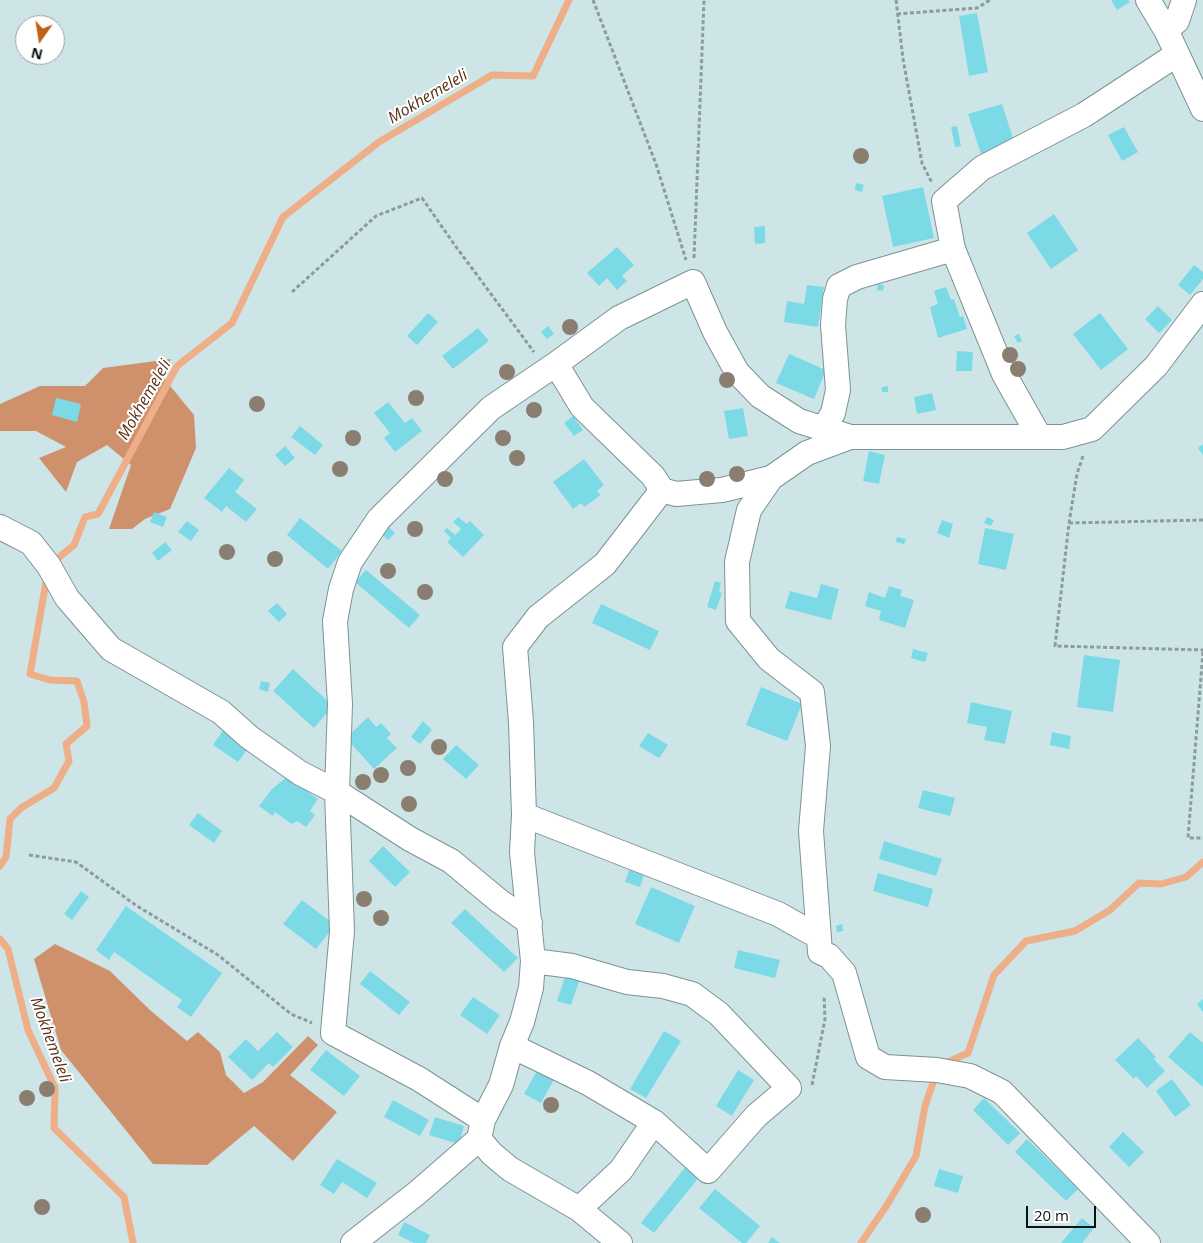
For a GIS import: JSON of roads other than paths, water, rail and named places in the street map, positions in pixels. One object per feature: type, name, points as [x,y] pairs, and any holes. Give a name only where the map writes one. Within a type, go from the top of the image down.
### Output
[{"type":"street","points":[[1148,0],[1166,30],[1176,55],[1203,109]]},
{"type":"street","points":[[1166,30],[1177,21],[1184,0]]},
{"type":"street","points":[[1039,436],[1004,374],[953,249],[944,201],[982,168],[1084,115],[1176,55]]},
{"type":"street","points":[[824,429],[833,413],[838,390],[833,326],[835,299],[839,286],[857,277],[953,249]]},
{"type":"street","points":[[620,1243],[579,1209],[510,1169],[492,1154],[481,1129],[418,1079],[333,1033],[342,931],[337,792],[340,704],[335,621],[341,589],[350,562],[379,519],[491,408],[619,318],[693,282],[715,332],[737,372],[768,401],[799,421],[850,437],[1064,437],[1092,429],[1156,366],[1203,304]]},
{"type":"street","points":[[556,364],[582,407],[653,476],[662,490],[676,494],[722,490],[771,478]]},
{"type":"street","points":[[850,437],[807,453],[771,478],[749,510],[737,562],[738,620],[769,659],[812,692],[818,746],[811,831],[820,952],[829,956],[844,973],[868,1057],[885,1067],[938,1070],[970,1076],[1002,1092],[1148,1243]]},
{"type":"street","points":[[352,1243],[417,1193],[481,1129],[502,1085],[512,1046],[522,1022],[531,988],[533,961],[522,852],[524,815],[522,722],[515,647],[538,617],[605,564],[662,490]]},
{"type":"street","points":[[0,527],[31,543],[49,566],[67,598],[111,649],[221,712],[249,737],[300,773],[337,792],[410,839],[451,861],[498,900],[530,923]]},
{"type":"street","points":[[524,815],[778,914],[810,932],[818,930]]},
{"type":"street","points":[[512,1046],[588,1083],[654,1122],[708,1171],[756,1116],[789,1088],[719,1014],[692,994],[663,986],[627,982],[572,966],[533,961]]},
{"type":"street","points":[[579,1209],[621,1170],[654,1122]]},
{"type":"waterway","name":"Mokhemeleli","points":[[51,564],[74,545],[85,517],[98,514],[177,366],[232,323],[283,217],[379,142],[492,75],[533,76],[569,0]]},
{"type":"waterway","name":"Mokhemeleli","points":[[0,866],[6,857],[10,819],[21,808],[54,788],[69,761],[66,744],[87,726],[84,702],[77,681],[50,680],[30,674],[47,576]]},
{"type":"waterway","points":[[943,1064],[968,1053],[994,975],[1026,941],[1075,931],[1110,910],[1139,883],[1161,884],[1186,877],[1203,862]]},
{"type":"waterway","name":"Mokhemeleli","points":[[0,939],[8,949],[28,1030],[55,1088],[54,1128],[124,1197],[133,1243]]},
{"type":"waterway","points":[[861,1243],[887,1205],[916,1156],[925,1106],[936,1074]]}]
